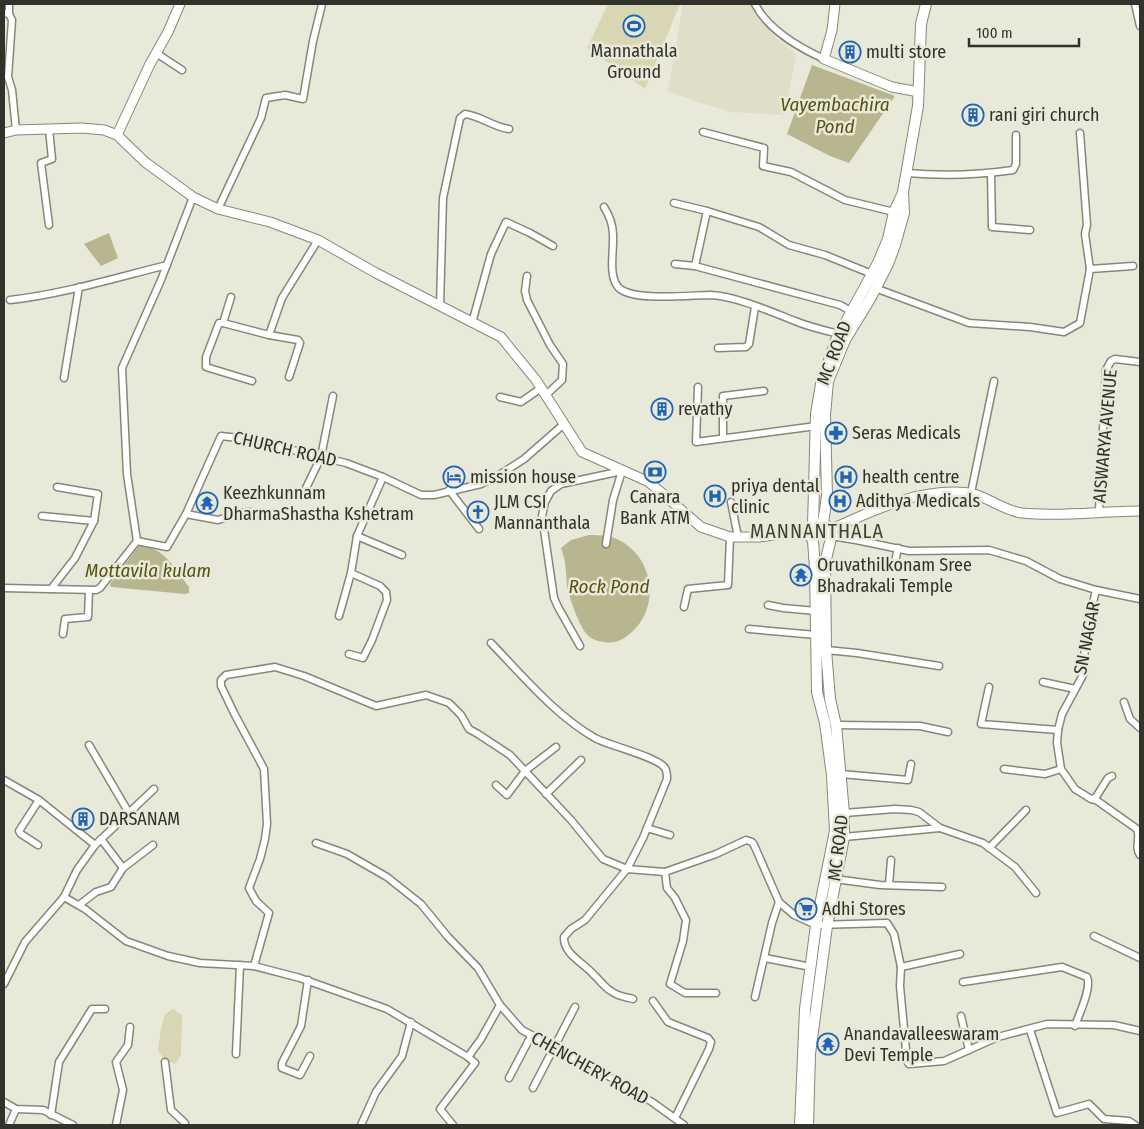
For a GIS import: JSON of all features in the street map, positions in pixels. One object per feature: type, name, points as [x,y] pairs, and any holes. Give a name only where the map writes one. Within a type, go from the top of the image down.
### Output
[{"type":"main road","points":[[116,135],[150,64],[168,32],[180,4]]},
{"type":"main road","points":[[836,4],[824,59],[892,87],[919,92]]},
{"type":"main road","name":"MC ROAD","points":[[800,1125],[806,1009],[811,967],[835,879],[844,837],[844,813],[817,692],[815,568],[827,496],[825,415],[828,381],[845,340],[875,288],[895,246],[904,212],[903,192],[918,106],[921,24],[926,4]]},
{"type":"main road","points":[[4,133],[16,130],[94,128],[116,135],[145,162],[193,197],[218,210],[270,222],[318,240],[501,337],[543,392],[582,452],[650,482],[701,527],[734,537],[759,537],[788,533],[821,533],[917,495],[937,493],[971,494],[1020,513],[1140,511]]},
{"type":"main road","name":"MC ROAD","points":[[808,1125],[810,1054],[821,925],[835,831],[836,775],[836,725],[830,699],[826,650],[825,563],[821,533],[816,414],[824,369],[839,334],[878,263],[888,239],[894,212],[903,192]]},
{"type":"street","points":[[9,4],[7,14],[12,20],[8,77],[12,90],[16,130]]},
{"type":"street","points":[[218,210],[261,118],[266,98],[285,95],[303,99],[313,41],[322,4]]},
{"type":"street","points":[[755,4],[761,15],[799,47],[824,59]]},
{"type":"street","points":[[1136,4],[1140,26]]},
{"type":"street","points":[[156,53],[182,70]]},
{"type":"street","points":[[440,306],[443,198],[460,118],[465,114],[474,115],[494,126],[509,129]]},
{"type":"street","points":[[49,129],[52,160],[41,163],[49,225]]},
{"type":"street","points":[[703,132],[764,148],[763,166],[791,172],[845,200],[894,212]]},
{"type":"street","points":[[875,288],[969,323],[1030,327],[1064,332],[1080,323],[1090,269],[1085,234],[1087,225],[1080,133]]},
{"type":"street","points":[[906,173],[937,176],[1013,170],[1016,164],[1016,135]]},
{"type":"street","points":[[991,173],[992,227],[1030,230]]},
{"type":"street","points":[[4,588],[89,590],[100,588],[137,541],[127,474],[122,368],[167,265],[193,197]]},
{"type":"street","points":[[674,203],[759,227],[789,245],[825,255],[872,274]]},
{"type":"street","points":[[604,206],[609,215],[614,236],[612,271],[617,286],[624,293],[658,297],[714,295],[776,312],[796,322],[839,334]]},
{"type":"street","points":[[695,266],[707,211]]},
{"type":"street","points":[[472,322],[491,254],[506,222],[553,246]]},
{"type":"street","points":[[269,335],[282,298],[318,240]]},
{"type":"street","points":[[675,264],[695,266],[840,305],[851,311]]},
{"type":"street","points":[[10,300],[35,297],[167,265]]},
{"type":"street","points":[[1090,269],[1133,266]]},
{"type":"street","points":[[500,397],[521,402],[543,392],[562,380],[563,364],[550,345],[527,300],[525,291],[527,276]]},
{"type":"street","points":[[64,378],[79,287]]},
{"type":"street","points":[[224,323],[231,297]]},
{"type":"street","points":[[718,348],[741,348],[749,344],[755,307]]},
{"type":"street","points":[[252,381],[206,367],[206,357],[219,323],[298,340],[300,343],[289,377]]},
{"type":"street","name":"AISWARYA AVENUE","points":[[1099,511],[1106,370],[1111,361],[1115,359],[1140,362]]},
{"type":"street","points":[[971,494],[994,381]]},
{"type":"street","points":[[698,387],[696,442],[816,426]]},
{"type":"street","points":[[723,438],[723,396],[764,391]]},
{"type":"street","points":[[306,488],[322,457],[333,396]]},
{"type":"street","name":"CHURCH ROAD","points":[[137,541],[167,547],[186,514],[221,436],[248,439],[346,462],[384,477],[421,495],[434,495],[481,484],[496,477],[524,459],[564,424]]},
{"type":"street","points":[[580,646],[554,598],[542,516],[545,502],[551,491],[561,484],[622,471],[613,500],[606,544]]},
{"type":"street","points":[[339,616],[351,573],[357,536],[384,477]]},
{"type":"street","points":[[51,589],[74,558],[94,521],[98,494],[57,487]]},
{"type":"street","points":[[449,490],[479,529]]},
{"type":"street","points":[[684,607],[688,588],[728,584],[734,537],[731,502]]},
{"type":"street","points":[[186,514],[218,520],[249,512],[272,516]]},
{"type":"street","points":[[42,516],[94,521]]},
{"type":"street","name":"SN NAGAR","points":[[821,533],[910,551],[989,550],[1026,561],[1060,580],[1096,590],[1085,638],[1084,673],[1062,714],[1057,743],[1062,769],[1075,789],[1139,827],[1137,850],[1140,855]]},
{"type":"street","points":[[357,536],[402,556]]},
{"type":"street","points":[[895,562],[898,548]]},
{"type":"street","points":[[349,654],[363,658],[387,600],[386,592],[380,586],[351,573]]},
{"type":"street","points":[[63,634],[65,618],[88,617],[89,590]]},
{"type":"street","points":[[1096,590],[1140,599]]},
{"type":"street","points":[[768,605],[816,611]]},
{"type":"street","points":[[749,629],[816,634]]},
{"type":"street","points":[[491,643],[569,721],[583,731],[598,740],[647,757],[664,766],[667,779],[647,828],[627,868],[585,920],[567,933],[563,940],[574,957],[610,991],[633,999]]},
{"type":"street","points":[[826,650],[939,666]]},
{"type":"street","points":[[254,966],[269,913],[256,901],[249,888],[260,859],[265,838],[264,769],[221,686],[221,680],[226,675],[275,667],[304,676],[376,706],[426,694],[449,703],[461,715],[469,730],[510,755],[571,820],[603,860],[627,868],[665,872],[716,854],[746,840],[752,842],[779,902],[794,915],[821,925],[887,924],[894,934],[901,967],[900,986],[907,1062],[911,1065],[944,1061],[998,1037],[1030,1030],[1046,1024],[1075,1026],[1114,1025],[1140,1032]]},
{"type":"street","points":[[1043,682],[1075,690]]},
{"type":"street","points":[[989,687],[981,724],[1058,730]]},
{"type":"street","points":[[1124,702],[1130,719],[1140,728]]},
{"type":"street","points":[[836,725],[920,726],[948,732]]},
{"type":"street","points":[[89,746],[129,813]]},
{"type":"street","points":[[496,785],[507,795],[525,771],[556,746]]},
{"type":"street","points":[[546,794],[581,760]]},
{"type":"street","points":[[836,775],[908,780],[911,764]]},
{"type":"street","points":[[1004,769],[1045,774],[1062,769]]},
{"type":"street","points":[[1091,799],[1096,797],[1108,778],[1112,776]]},
{"type":"street","points":[[4,780],[39,800],[95,845]]},
{"type":"street","points":[[4,984],[25,942],[64,897],[77,870],[95,845],[154,789]]},
{"type":"street","points":[[38,845],[19,831],[39,800]]},
{"type":"street","points":[[844,813],[895,809],[912,810],[926,816],[940,828],[958,836],[978,841],[989,848],[1015,867],[1036,893]]},
{"type":"street","points":[[989,848],[1026,810]]},
{"type":"street","points":[[647,828],[670,835]]},
{"type":"street","points":[[844,837],[940,828]]},
{"type":"street","points":[[101,839],[123,868]]},
{"type":"street","name":"CHENCHERY ROAD","points":[[316,843],[347,854],[387,877],[421,904],[448,937],[478,968],[500,1006],[522,1030],[554,1049],[610,1077],[684,1125]]},
{"type":"street","points":[[79,905],[96,892],[111,887],[123,868],[153,845]]},
{"type":"street","points":[[889,885],[891,860]]},
{"type":"street","points":[[665,872],[667,888],[675,898],[686,920],[670,984],[685,993],[716,993]]},
{"type":"street","points":[[835,879],[889,885],[942,887]]},
{"type":"street","points":[[64,897],[79,905],[126,941],[168,956],[200,963],[254,966],[308,980],[387,1009],[411,1022],[475,1063],[440,1109],[453,1125]]},
{"type":"street","points":[[755,996],[772,923],[779,902]]},
{"type":"street","points":[[1094,936],[1140,958]]},
{"type":"street","points":[[901,967],[960,954]]},
{"type":"street","points":[[765,958],[811,967]]},
{"type":"street","points":[[236,1054],[240,965]]},
{"type":"street","points":[[963,982],[1062,967],[1071,970],[1087,977],[1089,981],[1086,997],[1075,1026]]},
{"type":"street","points":[[308,980],[301,1026],[282,1063],[282,1068],[300,1075],[310,1056]]},
{"type":"street","points":[[653,1001],[668,1022],[708,1038],[711,1042],[710,1049],[674,1118]]},
{"type":"street","points":[[468,1058],[500,1006]]},
{"type":"street","points":[[533,1088],[575,1007]]},
{"type":"street","points":[[51,1115],[59,1062],[92,1009],[105,1009]]},
{"type":"street","points":[[961,1016],[969,1050]]},
{"type":"street","points":[[360,1125],[376,1092],[402,1056],[411,1022]]},
{"type":"street","points":[[116,1125],[122,1090],[116,1062],[128,1045],[130,1027]]},
{"type":"street","points":[[1030,1030],[1057,1113],[1089,1104],[1103,1122],[1129,1121],[1136,1125]]},
{"type":"street","points":[[509,1078],[531,1036]]},
{"type":"street","points":[[165,1062],[170,1110],[185,1122],[184,1125]]},
{"type":"street","points":[[4,1102],[16,1109],[43,1110],[73,1125]]},
{"type":"street","points":[[9,1125],[16,1109]]},
{"type":"shaded area","name":"Mannathala Ground","points":[[608,4],[680,4],[645,89],[587,48]]},
{"type":"shaded area","points":[[683,4],[750,4],[775,37],[796,54],[785,115],[732,112],[668,91]]},
{"type":"shaded area","name":"priya dental clinic","points":[[717,486],[726,500],[710,507],[706,492]]},
{"type":"shaded area","points":[[173,1009],[182,1015],[181,1055],[175,1064],[164,1059],[158,1050],[165,1014]]},
{"type":"water","name":"Vayembachira Pond","points":[[812,65],[895,96],[849,163],[830,156],[787,134]]},
{"type":"water","points":[[109,233],[118,258],[101,266],[84,244]]},
{"type":"water","name":"Rock Pond","points":[[589,535],[608,536],[623,542],[643,564],[648,577],[650,592],[648,606],[642,620],[629,635],[615,642],[598,641],[587,634],[582,628],[568,591],[565,562],[561,548],[571,540]]},
{"type":"water","name":"Mottavila kulam","points":[[139,546],[148,547],[162,554],[189,587],[189,593],[111,587],[110,584]]},
{"type":"place","name":"Mannathala Ground","points":[[634,26]]},
{"type":"place","name":"multi store","points":[[850,52]]},
{"type":"place","name":"rani giri church","points":[[973,115]]},
{"type":"place","name":"revathy","points":[[662,409]]},
{"type":"place","name":"Seras Medicals","points":[[836,433]]},
{"type":"place","name":"Canara Bank ATM","points":[[655,472]]},
{"type":"place","name":"mission house","points":[[454,477]]},
{"type":"place","name":"health centre","points":[[846,477]]},
{"type":"place","name":"priya dental clinic","points":[[715,496]]},
{"type":"place","name":"Adithya Medicals","points":[[840,501]]},
{"type":"place","name":"Keezhkunnam DharmaShastha Kshetram","points":[[207,503]]},
{"type":"place","name":"JLM CSI Mannanthala","points":[[478,512]]},
{"type":"place","name":"Oruvathilkonam Sree Bhadrakali Temple","points":[[801,575]]},
{"type":"place","name":"DARSANAM","points":[[83,819]]},
{"type":"place","name":"Adhi Stores","points":[[806,909]]},
{"type":"place","name":"Anandavalleeswaram Devi Temple","points":[[828,1044]]},
{"type":"district","name":"MANNANTHALA","points":[[817,531]]}]
